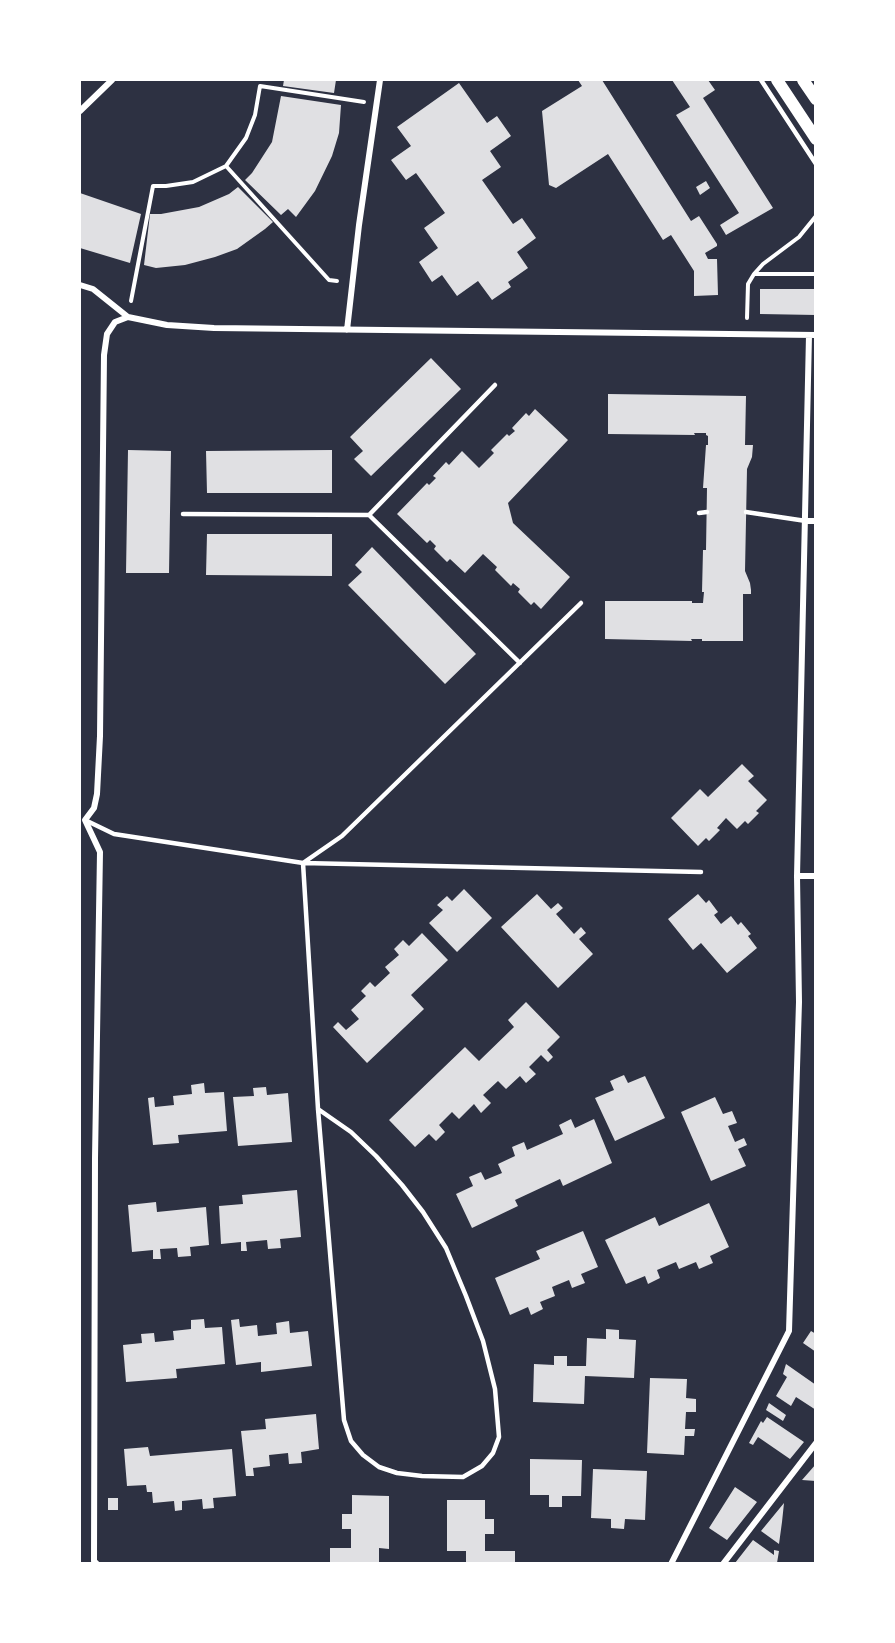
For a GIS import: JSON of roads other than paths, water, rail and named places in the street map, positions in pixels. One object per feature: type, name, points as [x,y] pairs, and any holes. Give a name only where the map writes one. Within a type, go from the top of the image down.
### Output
[{"type":"main road","points":[[777,80],[816,138]]},
{"type":"main road","points":[[803,80],[816,99]]},
{"type":"street","points":[[80,111],[112,80]]},
{"type":"street","points":[[347,330],[380,80]]},
{"type":"street","points":[[80,285],[93,289],[128,317],[179,326],[812,335],[808,370],[797,876],[799,1002],[789,1331],[671,1563]]},
{"type":"street","points":[[97,1563],[94,1561],[94,1170],[100,852],[82,821],[94,808],[97,794],[100,736],[106,334],[115,322],[128,317]]},
{"type":"street","points":[[806,521],[816,521]]},
{"type":"street","points":[[797,876],[816,876]]},
{"type":"street","points":[[723,1563],[816,1443]]},
{"type":"lane","points":[[761,80],[816,164]]},
{"type":"lane","points":[[369,515],[495,385]]},
{"type":"lane","points":[[699,513],[707,512]]},
{"type":"lane","points":[[746,512],[806,521]]},
{"type":"lane","points":[[183,514],[369,515],[520,663]]},
{"type":"lane","points":[[303,864],[342,836],[581,603]]},
{"type":"lane","points":[[82,821],[114,834],[303,864],[701,872]]},
{"type":"lane","points":[[303,864],[318,1109],[344,1420],[351,1441],[363,1455],[379,1467],[397,1473],[422,1476],[463,1477],[482,1466],[493,1453],[499,1437],[495,1389],[483,1341],[466,1296],[446,1248],[416,1203],[382,1163],[351,1132],[318,1109]]}]
